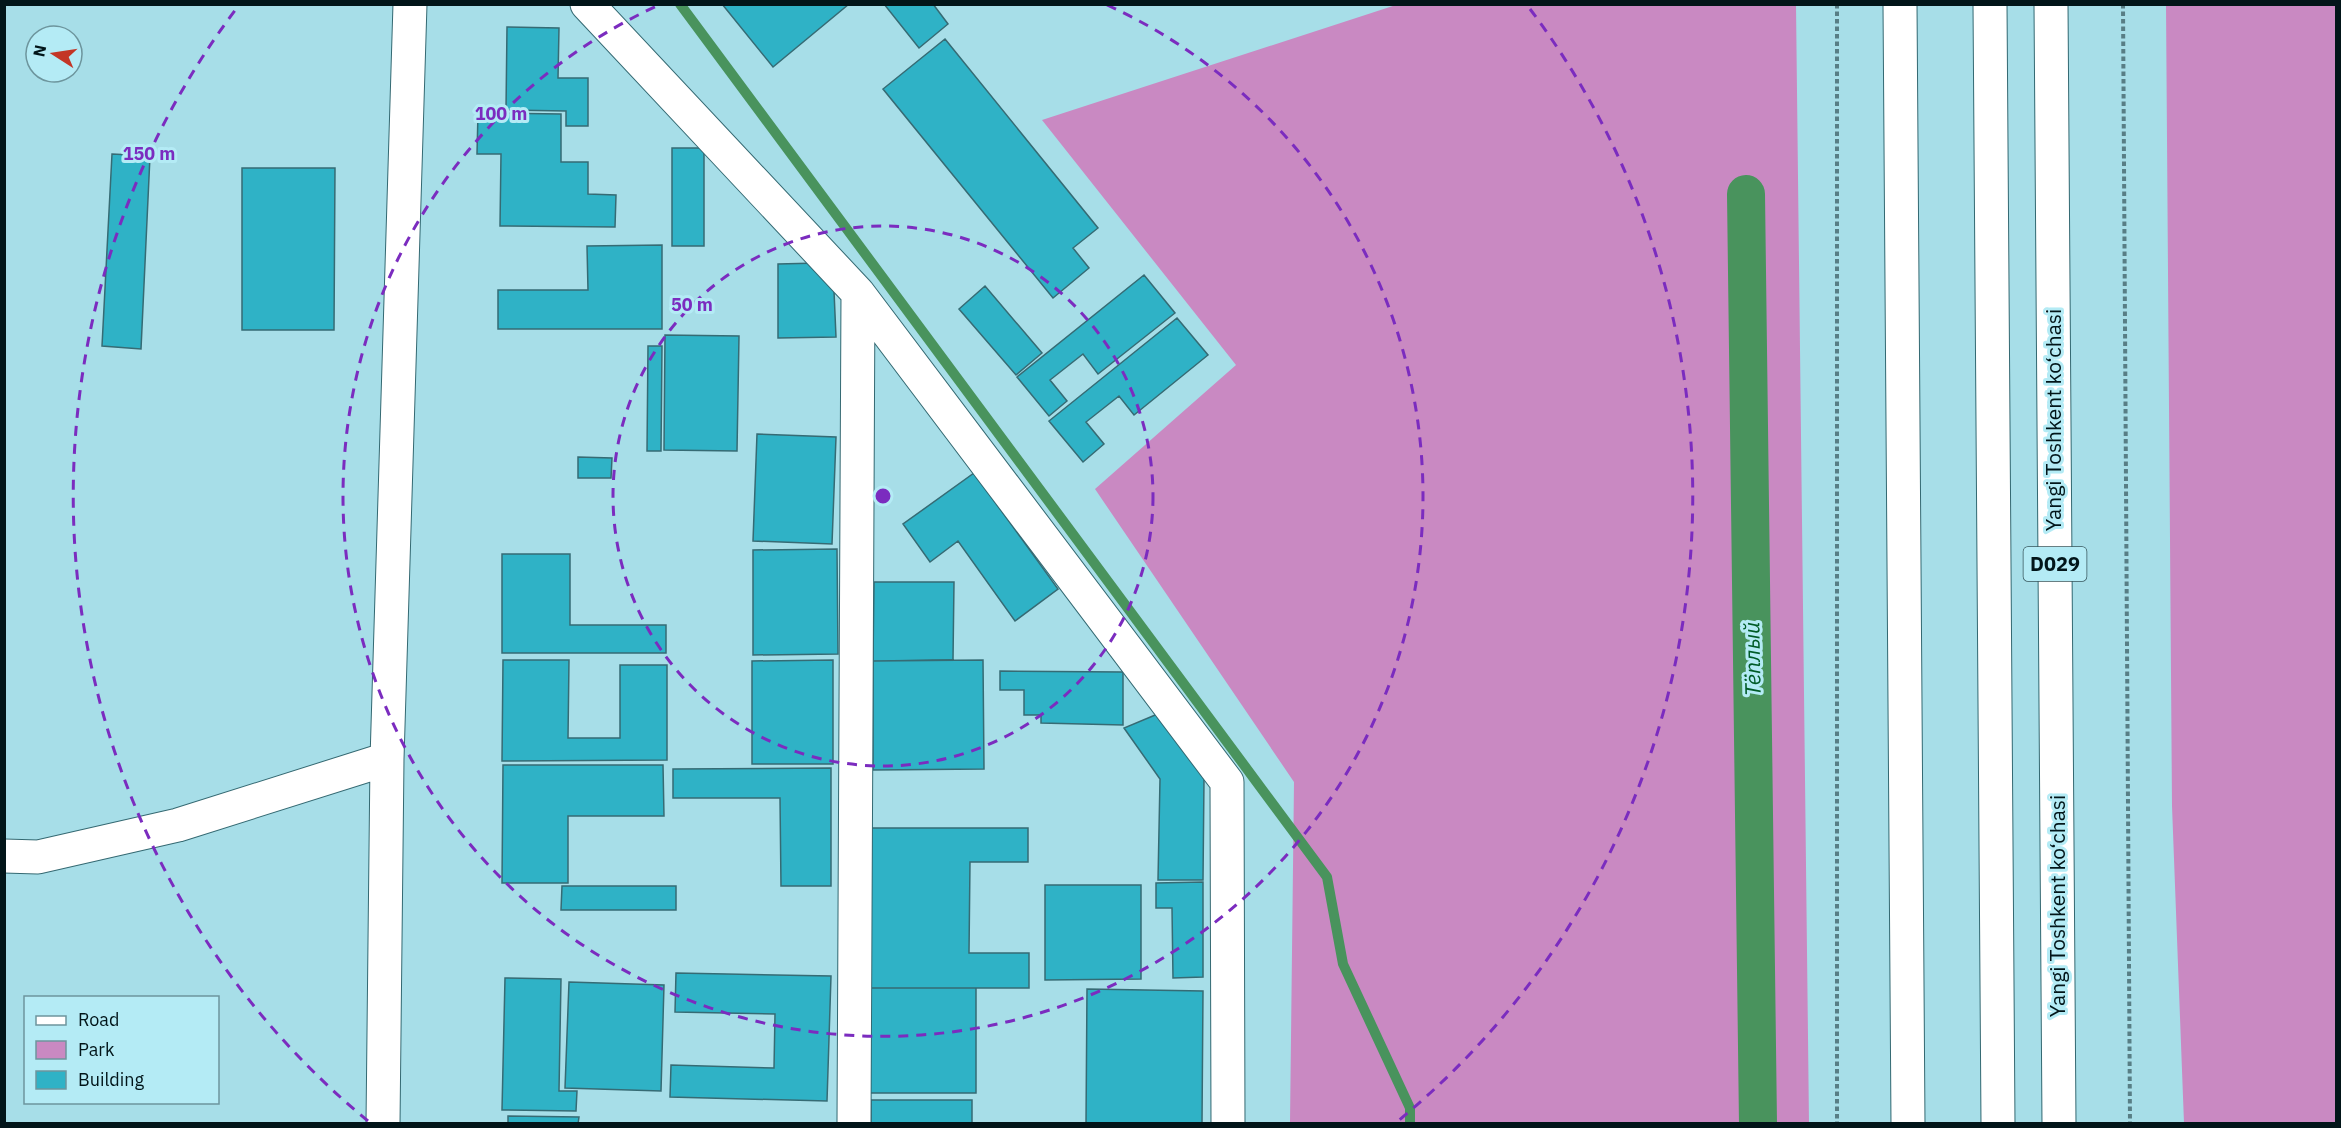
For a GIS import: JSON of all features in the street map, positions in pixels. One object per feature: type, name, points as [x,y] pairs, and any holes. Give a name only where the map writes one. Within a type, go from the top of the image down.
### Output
[{"type":"main road","points":[[383,1124],[387,759],[410,4]]},
{"type":"main road","points":[[587,4],[858,293],[1227,782],[1228,1124]]},
{"type":"main road","points":[[1900,4],[1908,1124]]},
{"type":"main road","name":"D029","points":[[1990,4],[1998,1124]]},
{"type":"main road","name":"Yangi Toshkent ko‘chasi","points":[[2051,4],[2059,1124]]},
{"type":"main road","points":[[854,1124],[858,293]]},
{"type":"main road","points":[[4,856],[38,857],[178,825],[387,759]]},
{"type":"path","points":[[1837,4],[1837,1124]]},
{"type":"path","points":[[2123,4],[2130,1124]]},
{"type":"green space","points":[[1399,4],[1796,5],[1809,1123],[1290,1123],[1294,782],[1095,489],[1236,365],[1042,120]]},
{"type":"green space","points":[[2166,5],[2336,5],[2336,1123],[2184,1123],[2172,806]]},
{"type":"building","points":[[722,4],[849,4],[773,67]]},
{"type":"building","points":[[884,4],[933,4],[948,24],[919,48]]},
{"type":"building","points":[[507,27],[559,28],[558,78],[588,78],[588,126],[566,126],[566,111],[506,110]]},
{"type":"building","points":[[945,39],[1098,228],[1073,248],[1089,268],[1053,298],[883,89]]},
{"type":"building","points":[[478,113],[561,114],[561,162],[588,162],[588,194],[616,195],[615,227],[500,226],[501,154],[477,154]]},
{"type":"building","points":[[672,148],[704,148],[704,246],[672,246]]},
{"type":"building","points":[[112,154],[150,156],[141,349],[102,346]]},
{"type":"building","points":[[242,168],[335,168],[334,330],[242,330]]},
{"type":"building","points":[[662,245],[662,329],[498,329],[498,290],[588,290],[587,246]]},
{"type":"building","points":[[819,263],[834,291],[836,337],[778,338],[778,264]]},
{"type":"building","points":[[1144,275],[1175,313],[1098,374],[1083,354],[1050,380],[1067,401],[1049,416],[1017,377]]},
{"type":"building","points":[[985,286],[1042,353],[1016,375],[959,309]]},
{"type":"building","points":[[1177,318],[1208,355],[1134,415],[1119,396],[1086,422],[1104,444],[1083,462],[1049,421]]},
{"type":"building","points":[[665,335],[739,336],[737,451],[664,450]]},
{"type":"building","points":[[648,346],[662,346],[661,451],[647,451]]},
{"type":"building","points":[[757,434],[836,437],[832,544],[753,541]]},
{"type":"building","points":[[578,457],[612,458],[611,478],[578,478]]},
{"type":"building","points":[[974,473],[1058,589],[1015,621],[958,541],[930,562],[903,524]]},
{"type":"building","points":[[837,549],[838,654],[753,655],[753,550]]},
{"type":"building","points":[[502,554],[570,554],[570,625],[666,625],[666,653],[502,653]]},
{"type":"building","points":[[874,582],[954,582],[953,660],[873,661]]},
{"type":"building","points":[[503,660],[569,660],[568,738],[620,738],[620,665],[667,665],[667,760],[502,761]]},
{"type":"building","points":[[833,660],[833,764],[752,764],[752,661]]},
{"type":"building","points":[[983,660],[984,769],[873,770],[873,661]]},
{"type":"building","points":[[1000,671],[1123,672],[1123,725],[1041,723],[1041,715],[1024,715],[1024,690],[1000,690]]},
{"type":"building","points":[[1160,713],[1204,779],[1203,880],[1158,880],[1160,779],[1124,728]]},
{"type":"building","points":[[503,765],[663,765],[664,816],[568,816],[568,883],[502,883]]},
{"type":"building","points":[[831,768],[831,886],[781,886],[780,798],[673,798],[673,769]]},
{"type":"building","points":[[871,828],[1028,828],[1028,862],[970,862],[969,953],[1029,953],[1029,988],[870,988]]},
{"type":"building","points":[[1203,882],[1203,977],[1173,978],[1172,908],[1156,908],[1156,883]]},
{"type":"building","points":[[1045,885],[1141,885],[1141,979],[1045,980]]},
{"type":"building","points":[[562,886],[676,886],[676,910],[561,910]]},
{"type":"building","points":[[676,973],[831,976],[827,1101],[670,1097],[671,1065],[774,1068],[775,1014],[675,1012]]},
{"type":"building","points":[[505,978],[561,979],[559,1091],[577,1091],[576,1111],[502,1110]]},
{"type":"building","points":[[569,982],[664,985],[661,1091],[565,1088]]},
{"type":"building","points":[[870,988],[976,988],[976,1093],[870,1093]]},
{"type":"building","points":[[1087,989],[1203,991],[1202,1124],[1086,1124]]},
{"type":"building","points":[[871,1100],[972,1100],[972,1124],[871,1124]]},
{"type":"building","points":[[508,1116],[579,1117],[578,1124],[508,1124]]},
{"type":"waterway","points":[[680,4],[1327,877],[1343,964],[1410,1108],[1410,1124]]},
{"type":"waterway","name":"Тёплый","points":[[1746,194],[1758,1124]]}]
